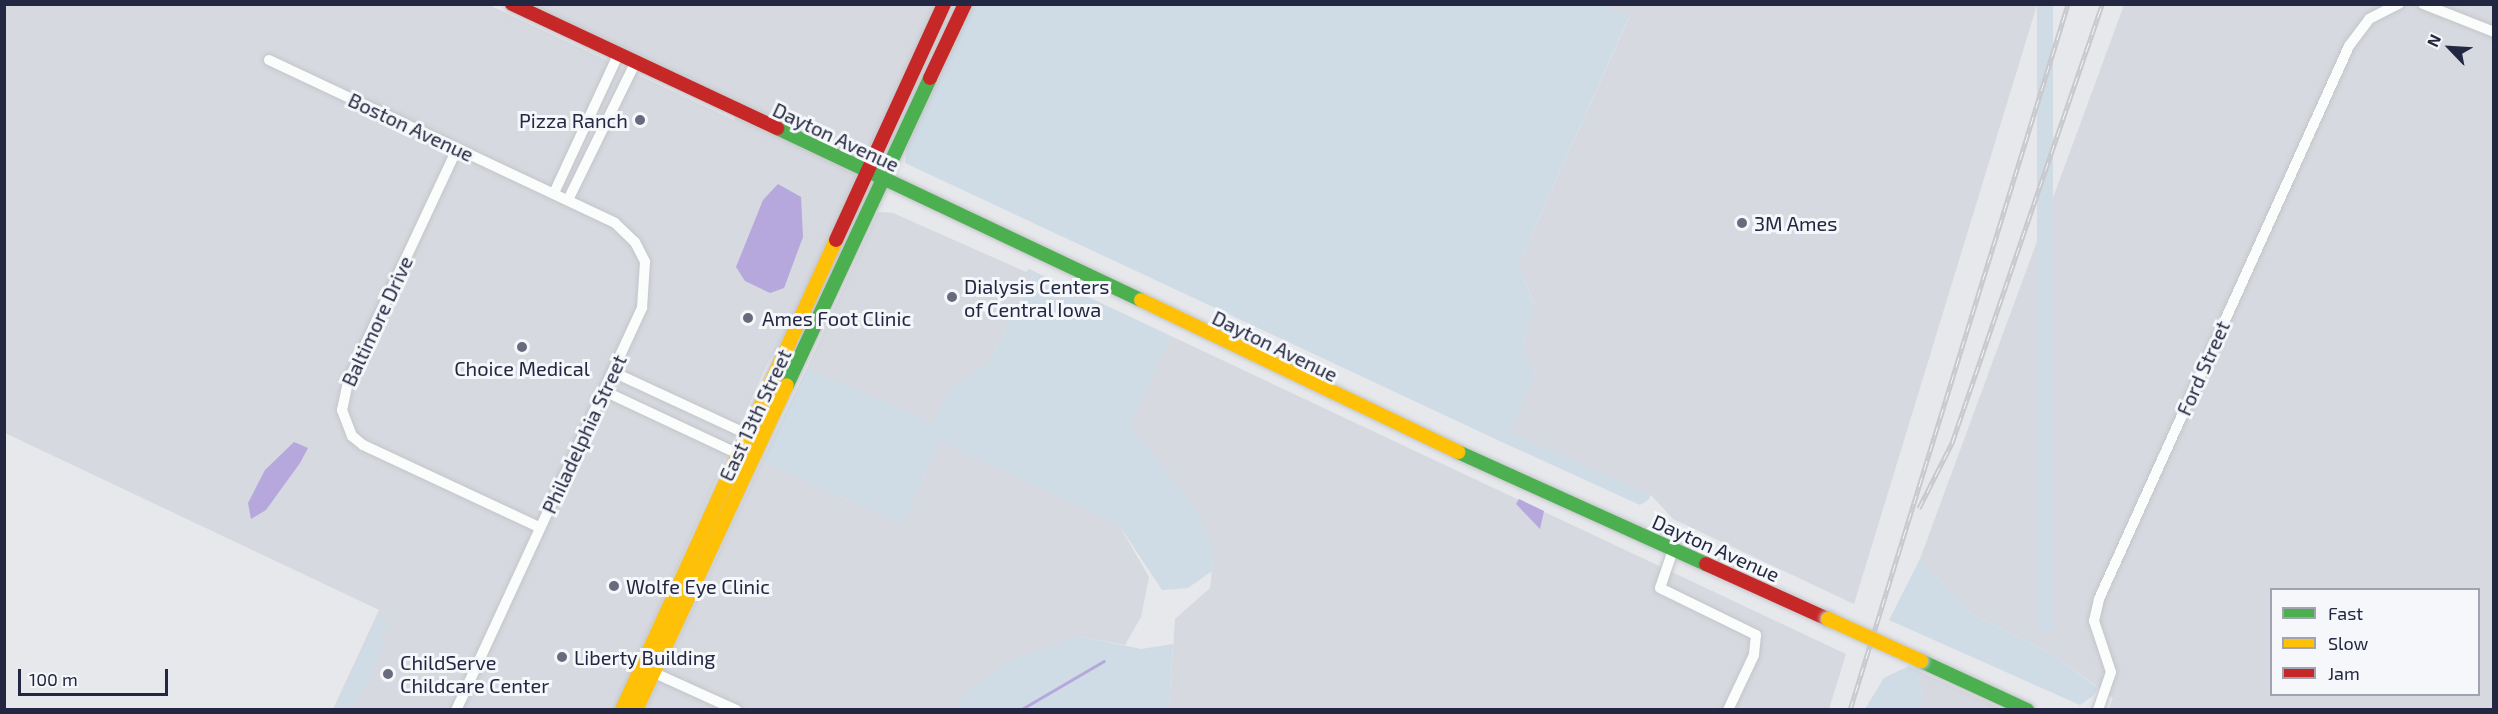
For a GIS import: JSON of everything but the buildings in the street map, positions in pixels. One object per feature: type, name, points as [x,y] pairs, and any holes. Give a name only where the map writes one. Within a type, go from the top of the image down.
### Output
[{"type":"main road","name":"Dayton Avenue","points":[[512,4],[885,182],[1113,286],[1299,380],[2027,710]]},
{"type":"main road","name":"East 13th Street","points":[[636,710],[648,670],[739,454],[945,4]]},
{"type":"main road","name":"East 13th Street","points":[[622,710],[648,670],[755,461],[965,4]]},
{"type":"street","name":"Ford Street","points":[[2098,710],[2111,672],[2094,621],[2099,598],[2359,31],[2379,12],[2399,4]]},
{"type":"street","points":[[2423,4],[2493,32]]},
{"type":"street","points":[[554,193],[618,55]]},
{"type":"street","name":"Boston Avenue","points":[[269,60],[554,193]]},
{"type":"street","points":[[568,200],[635,63]]},
{"type":"street","name":"Baltimore Drive","points":[[458,148],[348,382],[342,410],[352,436],[363,445],[539,527]]},
{"type":"street","name":"Philadelphia Street","points":[[456,710],[647,294],[645,262],[635,242],[615,223],[554,193]]},
{"type":"street","points":[[613,372],[764,442]]},
{"type":"street","points":[[604,391],[755,461]]},
{"type":"street","points":[[1673,550],[1660,588],[1756,635],[1754,655],[1728,710]]},
{"type":"street","points":[[648,670],[736,710]]},
{"type":"shaded area","points":[[5,5],[489,5],[734,120],[742,104],[529,5],[939,5],[794,320],[766,366],[615,709],[333,709],[379,610],[5,433]]},
{"type":"shaded area","points":[[971,5],[1602,5],[1629,17],[1518,265],[1535,306],[1524,338],[1527,361],[1536,374],[1510,432],[1651,495],[1648,500],[1640,505],[905,163],[906,149]]},
{"type":"shaded area","points":[[1602,5],[2037,5],[1854,604],[1673,519],[1651,495],[1510,432],[1536,374],[1527,361],[1524,338],[1535,305],[1518,265],[1629,18]]},
{"type":"shaded area","points":[[2037,5],[2053,5],[2053,631],[2037,631]]},
{"type":"shaded area","points":[[2124,5],[2493,5],[2493,709],[2109,709],[2113,698],[2052,654],[1972,614],[1920,559]]},
{"type":"shaded area","points":[[778,184],[801,197],[803,237],[784,288],[770,293],[745,281],[736,267],[763,200]]},
{"type":"shaded area","points":[[878,212],[893,213],[1033,275],[988,364],[950,389],[933,423],[807,368]]},
{"type":"shaded area","points":[[1029,269],[1171,336],[1130,426],[1198,511],[1214,552],[1212,571],[1188,588],[1162,590],[1119,525],[940,441],[902,524],[762,461],[807,368],[933,423],[950,389],[988,364],[1033,276],[1026,272]]},
{"type":"shaded area","points":[[1171,336],[1846,654],[1829,709],[1169,709],[1175,619],[1210,588],[1214,552],[1130,426]]},
{"type":"shaded area","points":[[940,441],[1119,525],[1149,577],[1141,617],[1125,645],[1078,636],[970,689],[952,709],[645,710],[762,461],[902,524]]},
{"type":"shaded area","points":[[294,442],[308,448],[300,463],[266,510],[251,519],[248,503],[265,470]]},
{"type":"shaded area","points":[[1519,499],[1544,511],[1540,529],[1516,504]]},
{"type":"shaded area","points":[[1920,559],[1972,614],[2052,654],[2098,688],[2093,696],[2080,705],[1889,620]]},
{"type":"shaded area","points":[[378,617],[391,624],[379,636],[386,640],[354,709],[335,709]]},
{"type":"shaded area","points":[[1078,636],[1141,649],[1173,644],[1169,709],[952,709],[970,689],[1010,660]]},
{"type":"shaded area","points":[[1909,666],[1918,671],[1924,709],[1865,709],[1884,678]]},
{"type":"shaded area","points":[[1918,671],[2002,709],[1924,709]]},
{"type":"waterway","points":[[1020,710],[1104,661]]},
{"type":"railway","points":[[1850,710],[2068,4]]},
{"type":"railway","points":[[1919,508],[1952,443],[2102,4]]},
{"type":"traffic: fast","points":[[787,385],[930,78]]},
{"type":"traffic: fast","points":[[777,128],[1141,300]]},
{"type":"traffic: fast","points":[[1458,452],[1706,564]]},
{"type":"traffic: fast","points":[[1921,661],[2027,710]]},
{"type":"traffic: slow","points":[[622,710],[836,240]]},
{"type":"traffic: slow","points":[[1141,300],[1458,452]]},
{"type":"traffic: slow","points":[[636,710],[787,385]]},
{"type":"traffic: slow","points":[[1828,619],[1921,661]]},
{"type":"traffic: jam","points":[[512,4],[777,128]]},
{"type":"traffic: jam","points":[[836,240],[944,4]]},
{"type":"traffic: jam","points":[[930,78],[965,4]]},
{"type":"traffic: jam","points":[[1706,564],[1828,619]]},
{"type":"place","name":"Pizza Ranch","points":[[640,120]]},
{"type":"place","name":"3M Ames","points":[[1742,223]]},
{"type":"place","name":"Dialysis Centers of Central Iowa","points":[[952,297]]},
{"type":"place","name":"Ames Foot Clinic","points":[[748,318]]},
{"type":"place","name":"Choice Medical","points":[[522,347]]},
{"type":"place","name":"Wolfe Eye Clinic","points":[[614,586]]},
{"type":"place","name":"Liberty Building","points":[[562,657]]},
{"type":"place","name":"ChildServe Childcare Center","points":[[388,674]]}]
